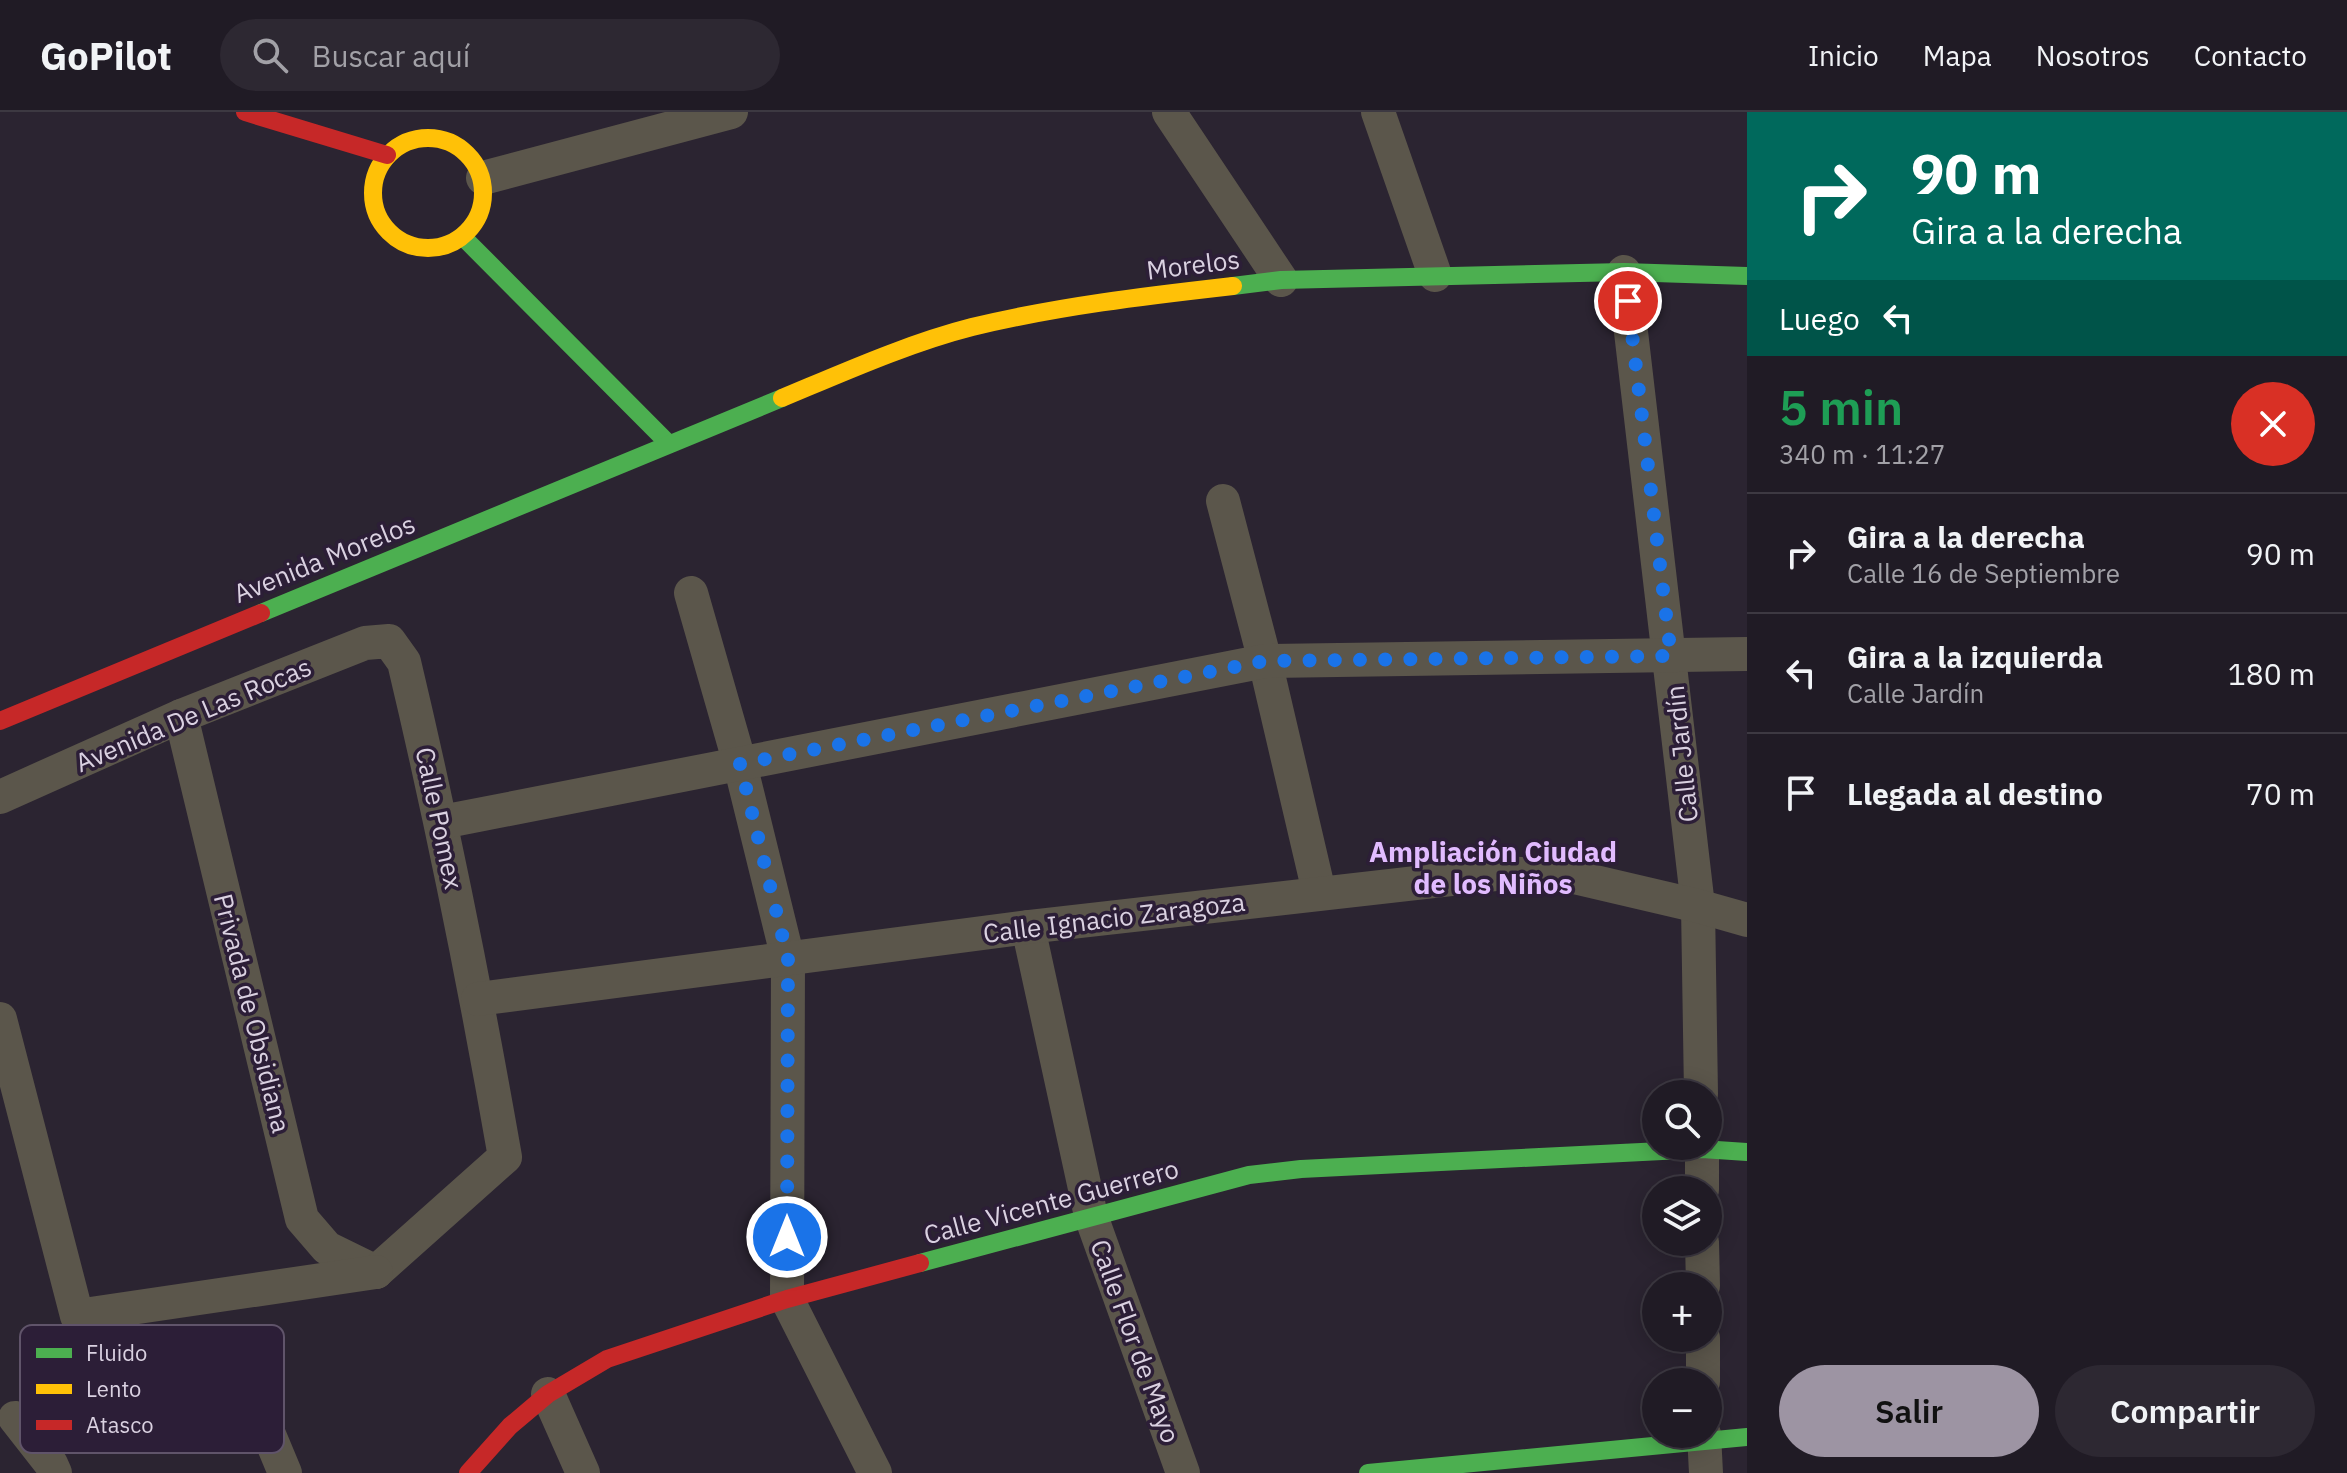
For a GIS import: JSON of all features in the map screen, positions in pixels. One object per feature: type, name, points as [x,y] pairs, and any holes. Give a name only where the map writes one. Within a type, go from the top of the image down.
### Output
[{"type":"street","points":[[245,112],[387,155]]},
{"type":"street","points":[[483,178],[731,112]]},
{"type":"street","points":[[1169,112],[1281,280]]},
{"type":"street","points":[[1378,112],[1435,275]]},
{"type":"street","points":[[433,137],[450,141],[475,162],[483,178],[484,199],[477,220],[463,237],[441,248],[415,248],[393,237],[378,218],[372,193],[378,169],[387,155],[408,142],[433,137]]},
{"type":"street","points":[[463,237],[669,444]]},
{"type":"street","name":"Morelos","points":[[669,444],[865,364],[969,328],[1080,304],[1281,280],[1624,272],[1747,276]]},
{"type":"street","name":"Calle Jardín","points":[[1624,272],[1698,906],[1701,1080]]},
{"type":"street","name":"Avenida Morelos","points":[[0,721],[669,444]]},
{"type":"street","points":[[1223,501],[1265,661],[1319,892]]},
{"type":"street","points":[[691,593],[740,764],[788,959],[787,1299],[875,1473]]},
{"type":"street","name":"Avenida De Las Rocas","points":[[0,797],[181,716],[365,643],[389,641]]},
{"type":"street","name":"Calle Pomex","points":[[376,1272],[505,1157],[478,999],[442,822],[404,662],[389,641]]},
{"type":"street","points":[[442,822],[1265,661],[1747,654]]},
{"type":"street","name":"Privada de Obsidiana","points":[[181,716],[302,1219],[327,1248],[376,1272]]},
{"type":"street","name":"Calle Ignacio Zaragoza","points":[[478,999],[1028,927],[1504,873],[1574,877],[1747,920]]},
{"type":"street","name":"Calle Flor de Mayo","points":[[1028,927],[1091,1216],[1183,1473]]},
{"type":"street","points":[[0,1019],[77,1316],[376,1272]]},
{"type":"street","name":"Calle Vicente Guerrero","points":[[1722,1149],[1747,1152]]},
{"type":"street","name":"Calle Vicente Guerrero","points":[[468,1473],[510,1426],[548,1394],[607,1359],[787,1299],[1249,1175],[1288,1170],[1642,1150]]},
{"type":"street","points":[[548,1394],[583,1473]]},
{"type":"street","points":[[15,1418],[20,1424]]},
{"type":"street","points":[[1722,1437],[1747,1437]]},
{"type":"street","points":[[1368,1473],[1479,1469],[1642,1446]]},
{"type":"street","points":[[1705,1448],[1706,1473]]},
{"type":"street","points":[[42,1453],[55,1473]]},
{"type":"street","points":[[277,1453],[285,1473]]},
{"type":"traffic: fast","points":[[463,237],[669,444]]},
{"type":"traffic: fast","points":[[1233,286],[1281,280],[1624,272],[1747,276]]},
{"type":"traffic: fast","points":[[261,613],[782,398]]},
{"type":"traffic: fast","points":[[920,1263],[1249,1175],[1301,1169],[1702,1149],[1747,1152]]},
{"type":"traffic: fast","points":[[1368,1473],[1747,1437]]},
{"type":"traffic: slow","points":[[428,138],[449,142],[467,154],[479,172],[483,193],[479,214],[467,232],[449,244],[428,248],[407,244],[389,232],[377,214],[373,193],[377,172],[389,154],[407,142],[428,138]]},
{"type":"traffic: slow","points":[[782,398],[900,350],[972,327],[1070,307],[1233,286]]},
{"type":"traffic: jam","points":[[245,112],[387,155]]},
{"type":"traffic: jam","points":[[0,721],[261,613]]},
{"type":"traffic: jam","points":[[468,1473],[510,1426],[548,1394],[607,1359],[787,1299],[920,1263]]},
{"type":"district","name":"Ampliación Ciudad de los Niños","points":[[1493,867]]},
{"type":"route","points":[[787,1237],[788,959],[740,764],[1265,661],[1671,656],[1628,301]]}]
